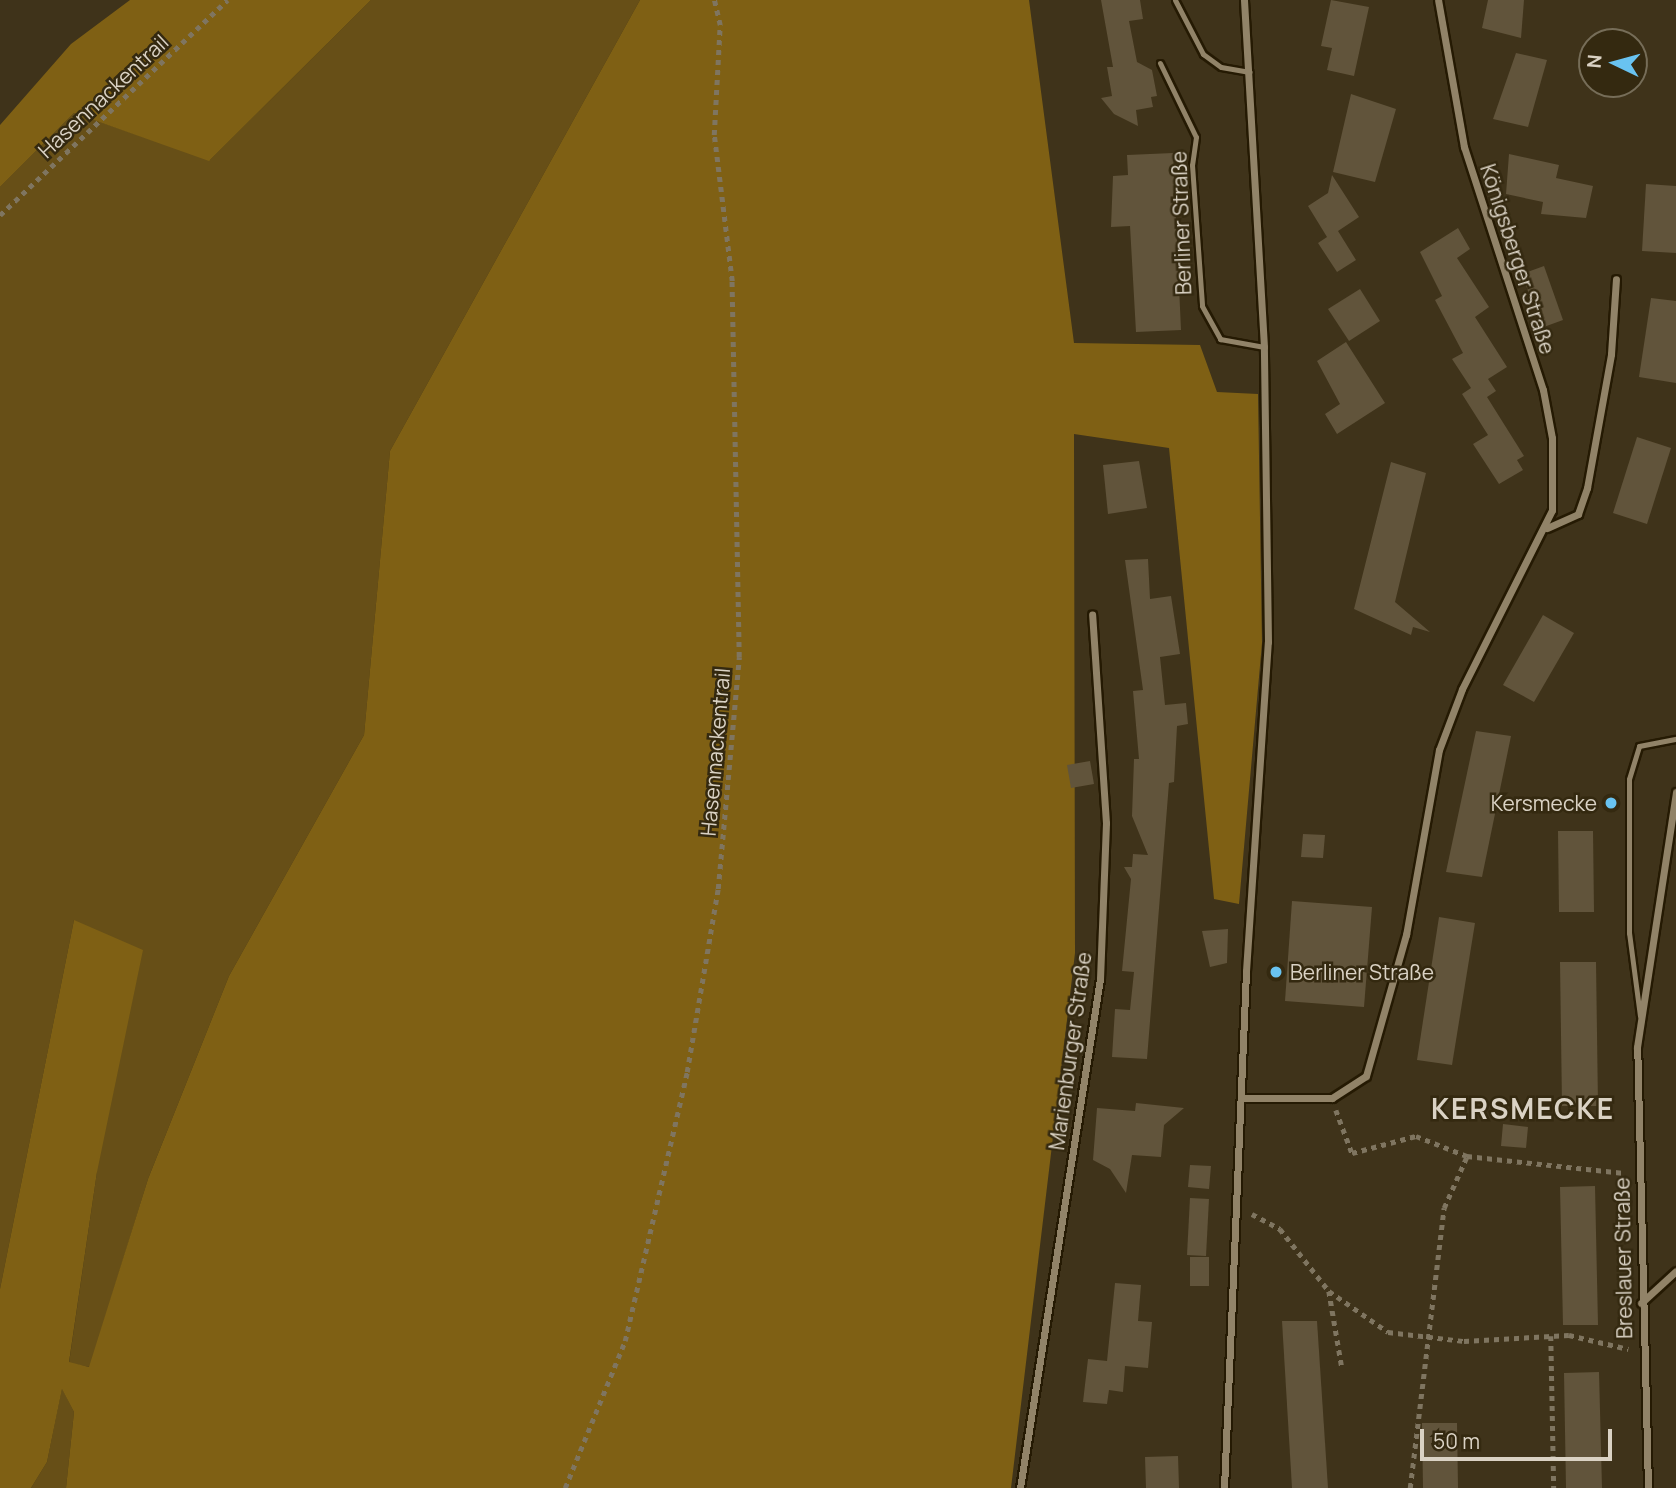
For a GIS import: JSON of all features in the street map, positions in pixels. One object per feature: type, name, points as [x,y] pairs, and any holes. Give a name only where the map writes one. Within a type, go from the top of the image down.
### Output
[{"type":"street","points":[[1224,1488],[1241,1098],[1268,642],[1264,347],[1244,0]]},
{"type":"street","name":"Königsberger Straße","points":[[1332,1098],[1366,1076],[1376,1051],[1406,935],[1438,750],[1462,689],[1547,528],[1553,485],[1543,390],[1464,147],[1438,0]]},
{"type":"street","points":[[1547,528],[1578,514],[1587,488],[1611,354],[1616,279]]},
{"type":"street","name":"Marienburger Straße","points":[[1020,1488],[1100,979],[1106,823],[1092,614]]},
{"type":"street","name":"Breslauer Straße","points":[[1648,1488],[1642,1352],[1639,1174],[1642,1027],[1676,792]]},
{"type":"street","points":[[1241,1098],[1332,1098]]},
{"type":"street","points":[[1641,1304],[1676,1271]]},
{"type":"lane","points":[[1175,0],[1203,54],[1221,67],[1250,72]]},
{"type":"lane","name":"Berliner Straße","points":[[1160,63],[1196,137],[1192,165],[1202,306],[1220,339],[1264,347]]},
{"type":"lane","name":"Breslauer Straße","points":[[1642,1027],[1629,933],[1629,779],[1639,746],[1676,739]]},
{"type":"path","name":"Hasennackentrail","points":[[0,215],[227,0]]},
{"type":"path","name":"Hasennackentrail","points":[[565,1488],[625,1341],[687,1072],[718,889],[739,657],[732,281],[714,135],[720,25],[714,0]]},
{"type":"path","points":[[1332,1098],[1352,1153],[1416,1136],[1467,1156],[1639,1174]]},
{"type":"path","points":[[1410,1488],[1426,1335],[1444,1208],[1467,1156]]},
{"type":"path","points":[[1236,1205],[1280,1229],[1329,1291],[1388,1332],[1464,1341],[1550,1336],[1642,1352]]},
{"type":"path","points":[[1329,1291],[1342,1368]]},
{"type":"path","points":[[1550,1336],[1554,1488]]},
{"type":"shaded area","points":[[130,0],[371,0],[209,161],[74,113],[0,187],[0,125],[71,44]]},
{"type":"shaded area","points":[[371,0],[640,0],[390,451],[364,735],[229,976],[148,1179],[90,1367],[69,1363],[97,1172],[74,920],[0,1289],[0,187],[74,113],[210,160]]},
{"type":"shaded area","points":[[640,0],[1029,0],[1074,343],[1200,345],[1217,392],[1258,394],[1262,643],[1239,904],[1214,899],[1169,448],[1074,434],[1075,953],[1011,1488],[66,1488],[74,1412],[62,1389],[47,1462],[31,1488],[0,1488],[0,1289],[74,920],[143,950],[97,1172],[69,1362],[89,1367],[148,1179],[229,976],[364,735],[390,451]]},
{"type":"shaded area","points":[[62,1388],[74,1412],[66,1488],[31,1488],[47,1462]]},
{"type":"building","points":[[1101,0],[1140,0],[1143,19],[1129,21],[1137,62],[1152,70],[1157,96],[1151,97],[1153,107],[1136,110],[1138,126],[1114,114],[1101,98],[1112,96],[1107,67],[1113,67]]},
{"type":"building","points":[[1331,0],[1369,7],[1354,76],[1327,70],[1332,48],[1321,46]]},
{"type":"building","points":[[1488,0],[1524,0],[1521,38],[1482,28]]},
{"type":"building","points":[[1516,53],[1547,60],[1528,127],[1493,119]]},
{"type":"building","points":[[1351,94],[1396,109],[1375,182],[1333,172]]},
{"type":"building","points":[[1173,153],[1181,330],[1136,332],[1130,226],[1111,227],[1113,176],[1128,175],[1127,155]]},
{"type":"building","points":[[1509,154],[1559,165],[1556,178],[1593,186],[1586,218],[1541,214],[1543,202],[1506,194]]},
{"type":"building","points":[[1332,175],[1359,217],[1338,231],[1356,260],[1337,272],[1318,243],[1327,237],[1308,206],[1328,193]]},
{"type":"building","points":[[1646,184],[1676,186],[1676,253],[1642,251]]},
{"type":"building","points":[[1458,228],[1470,249],[1457,258],[1489,307],[1475,317],[1507,367],[1488,379],[1496,391],[1487,397],[1524,456],[1517,460],[1523,470],[1499,484],[1473,444],[1488,435],[1462,394],[1471,388],[1452,359],[1463,353],[1435,300],[1442,296],[1420,252]]},
{"type":"building","points":[[1544,266],[1563,320],[1541,328],[1522,274]]},
{"type":"building","points":[[1360,289],[1380,321],[1349,341],[1328,309]]},
{"type":"building","points":[[1651,298],[1676,301],[1676,383],[1639,377]]},
{"type":"building","points":[[1346,342],[1385,403],[1337,434],[1325,414],[1340,404],[1317,361]]},
{"type":"building","points":[[1637,437],[1671,448],[1647,524],[1613,513]]},
{"type":"building","points":[[1139,461],[1147,508],[1108,514],[1103,465]]},
{"type":"building","points":[[1391,462],[1426,473],[1395,602],[1430,632],[1413,627],[1411,635],[1354,609]]},
{"type":"building","points":[[1148,559],[1150,599],[1171,596],[1180,654],[1160,657],[1165,705],[1186,703],[1188,724],[1177,726],[1174,782],[1169,783],[1147,1059],[1112,1057],[1115,1009],[1130,1010],[1134,972],[1122,971],[1131,879],[1124,867],[1132,867],[1133,854],[1148,855],[1132,816],[1134,759],[1139,759],[1133,691],[1143,690],[1125,560]]},
{"type":"building","points":[[1543,615],[1574,633],[1534,702],[1503,685]]},
{"type":"building","points":[[1476,731],[1511,736],[1482,877],[1446,872]]},
{"type":"building","points":[[1090,761],[1094,784],[1071,788],[1067,765]]},
{"type":"building","points":[[1558,831],[1593,831],[1594,912],[1559,912]]},
{"type":"building","points":[[1303,834],[1325,835],[1323,858],[1301,857]]},
{"type":"building","points":[[1292,901],[1372,907],[1364,1007],[1285,1001]]},
{"type":"building","points":[[1439,917],[1475,923],[1452,1065],[1417,1060]]},
{"type":"building","points":[[1228,929],[1227,963],[1210,967],[1202,931]]},
{"type":"building","points":[[1560,962],[1596,962],[1598,1106],[1562,1106]]},
{"type":"building","points":[[1136,1103],[1184,1108],[1164,1125],[1161,1157],[1132,1155],[1126,1193],[1110,1169],[1093,1160],[1097,1108],[1135,1111]]},
{"type":"building","points":[[1503,1124],[1528,1127],[1526,1148],[1501,1146]]},
{"type":"building","points":[[1190,1165],[1211,1166],[1209,1189],[1188,1187]]},
{"type":"building","points":[[1595,1186],[1598,1325],[1563,1325],[1560,1187]]},
{"type":"building","points":[[1190,1198],[1209,1199],[1206,1256],[1187,1255]]},
{"type":"building","points":[[1190,1257],[1209,1257],[1209,1286],[1190,1286]]},
{"type":"building","points":[[1115,1283],[1141,1285],[1138,1321],[1152,1322],[1148,1368],[1125,1366],[1123,1392],[1109,1390],[1107,1404],[1083,1402],[1088,1359],[1107,1361]]},
{"type":"building","points":[[1282,1321],[1317,1321],[1328,1488],[1292,1488]]},
{"type":"building","points":[[1599,1372],[1602,1488],[1566,1488],[1564,1373]]},
{"type":"building","points":[[1422,1423],[1457,1423],[1458,1488],[1423,1488]]},
{"type":"building","points":[[1178,1456],[1179,1488],[1146,1488],[1145,1457]]},
{"type":"place","name":"Kersmecke","points":[[1611,803]]},
{"type":"place","name":"Berliner Straße","points":[[1276,972]]},
{"type":"district","name":"KERSMECKE","points":[[1523,1108]]}]
